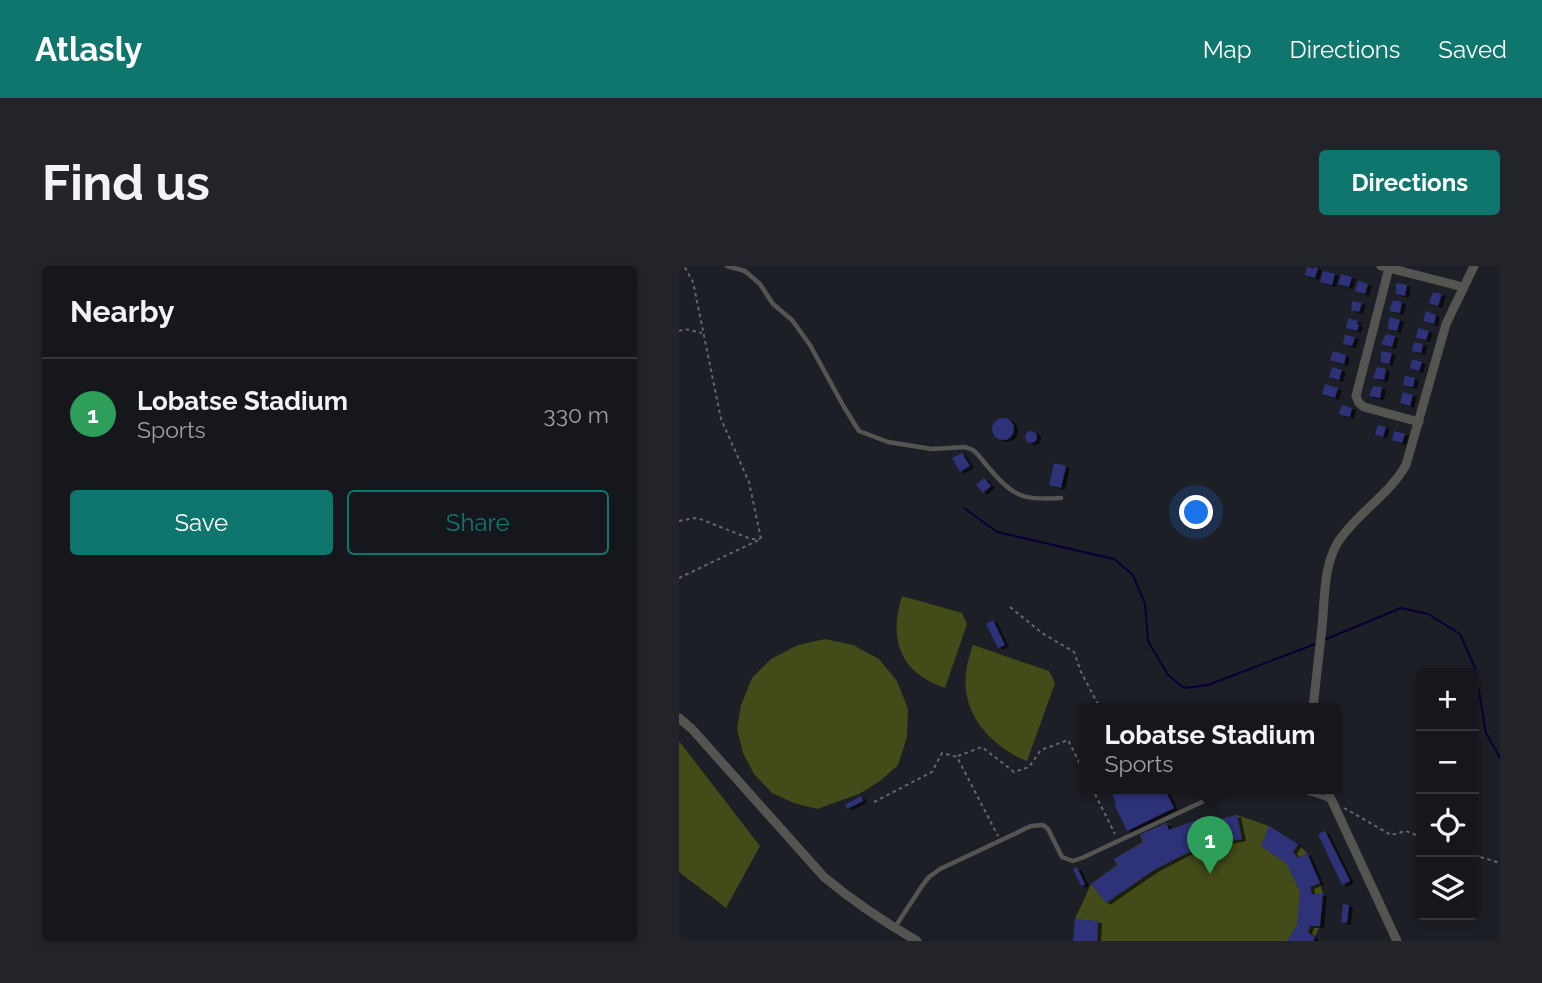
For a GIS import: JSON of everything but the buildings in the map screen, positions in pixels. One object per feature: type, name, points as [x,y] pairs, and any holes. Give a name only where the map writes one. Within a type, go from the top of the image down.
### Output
[{"type":"street","points":[[1314,703],[1328,568],[1337,544],[1353,523],[1393,484],[1409,459],[1441,337],[1474,266]]},
{"type":"street","points":[[1419,422],[1364,407],[1356,396],[1385,267],[1463,287]]},
{"type":"street","points":[[679,718],[692,729],[824,877],[844,894],[917,941]]},
{"type":"street","points":[[1328,794],[1397,941]]},
{"type":"lane","points":[[727,266],[745,271],[760,284],[773,304],[792,320],[810,345],[859,432],[888,442],[932,449],[965,447],[973,450],[1018,495],[1035,499],[1061,498]]},
{"type":"lane","points":[[895,928],[929,877],[940,869],[1031,826],[1043,825],[1048,829],[1062,857],[1073,861],[1219,794]]},
{"type":"lane","points":[[1313,794],[1331,800]]},
{"type":"path","points":[[684,266],[693,282],[722,419],[749,481],[761,539]]},
{"type":"path","points":[[679,331],[685,329],[704,333]]},
{"type":"path","points":[[679,521],[695,518],[751,539],[761,539]]},
{"type":"path","points":[[679,578],[761,539]]},
{"type":"path","points":[[1010,607],[1042,633],[1074,652],[1097,703]]},
{"type":"path","points":[[874,802],[932,772],[942,753],[957,757],[982,747],[1014,772],[1029,767],[1041,750],[1068,740],[1079,762]]},
{"type":"path","points":[[957,757],[1000,841]]},
{"type":"path","points":[[1095,794],[1119,841]]},
{"type":"path","points":[[1331,800],[1391,835],[1406,831],[1416,835]]},
{"type":"path","points":[[1479,857],[1500,863]]},
{"type":"green space","points":[[902,596],[962,613],[967,624],[945,688],[917,673],[901,652],[896,626]]},
{"type":"green space","points":[[825,639],[853,645],[879,659],[897,681],[908,709],[907,737],[898,765],[880,781],[859,794],[817,809],[772,793],[754,774],[743,753],[737,729],[741,705],[752,678],[771,659],[798,645]]},
{"type":"green space","points":[[973,645],[1049,671],[1055,683],[1027,761],[1001,747],[973,715],[968,702],[966,669]]},
{"type":"green space","points":[[679,741],[760,846],[726,908],[679,872]]},
{"type":"green space","points":[[1237,815],[1269,826],[1298,844],[1307,853],[1323,894],[1320,926],[1313,941],[1074,941],[1075,919],[1091,884],[1117,865],[1114,859],[1143,842],[1140,835],[1166,823],[1169,830],[1200,819],[1202,824]]},
{"type":"waterway","points":[[964,508],[997,532],[1114,559],[1133,575],[1145,604],[1148,641],[1168,675],[1184,688],[1208,685],[1315,644]]},
{"type":"waterway","points":[[1324,640],[1401,608],[1428,614],[1460,634],[1475,668],[1486,733],[1500,758]]},
{"type":"place","name":"Lobatse Stadium","points":[[1210,874]]}]
